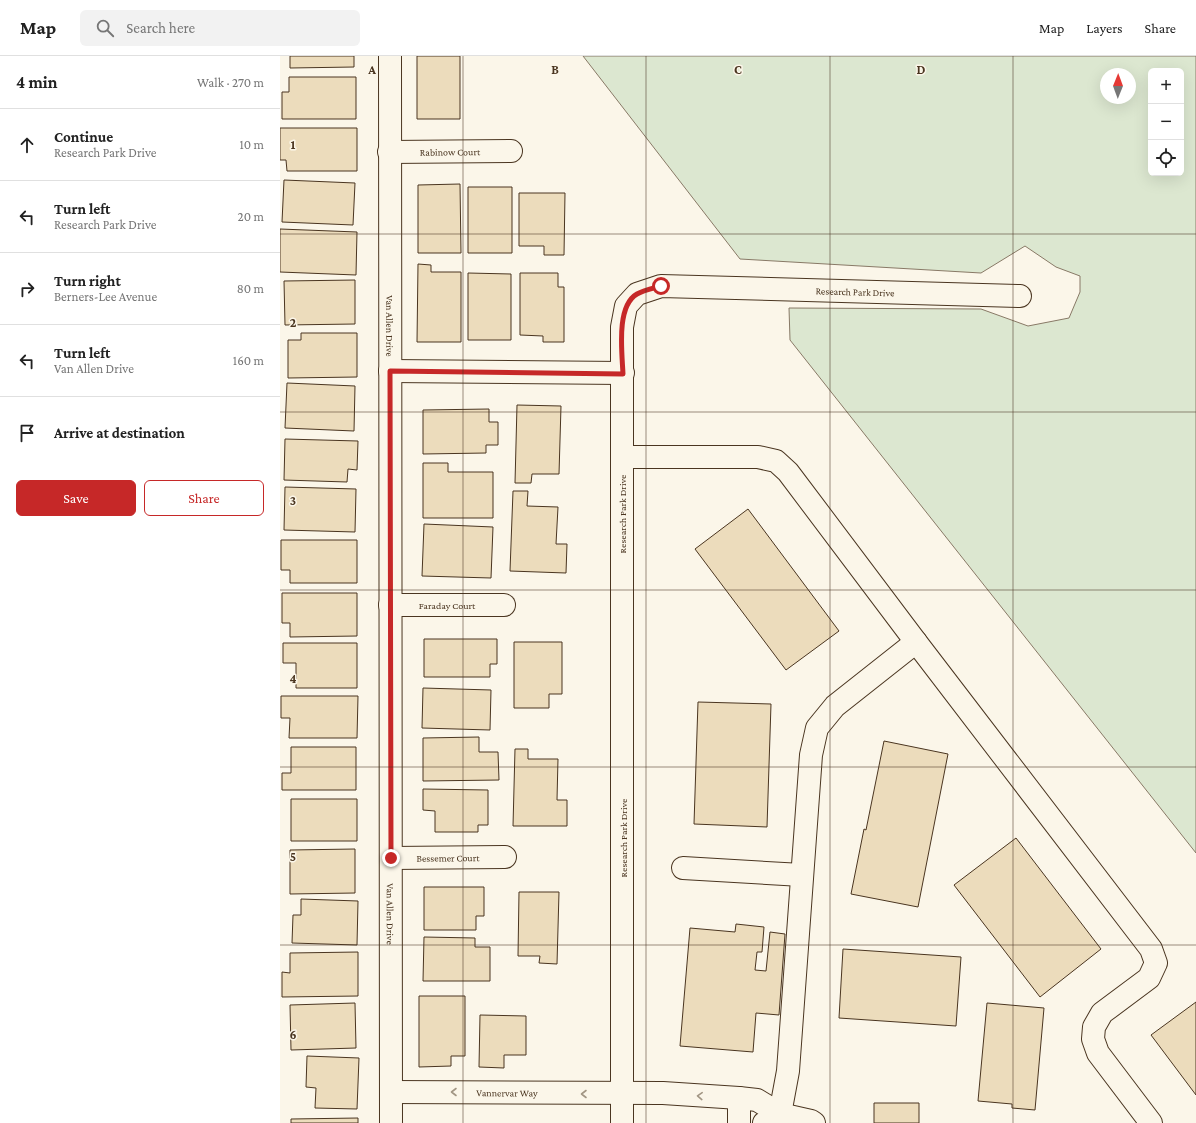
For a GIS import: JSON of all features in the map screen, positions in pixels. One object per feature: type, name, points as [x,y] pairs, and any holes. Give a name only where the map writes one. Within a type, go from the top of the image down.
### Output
[{"type":"street","name":"Van Allen Drive","points":[[390,56],[391,1123]]},
{"type":"street","name":"Rabinow Court","points":[[389,152],[511,151]]},
{"type":"street","name":"Research Park Drive","points":[[622,1123],[622,327],[626,306],[637,294],[661,286],[1020,296]]},
{"type":"street","points":[[390,371],[623,374]]},
{"type":"street","points":[[622,457],[758,457],[776,462],[788,472],[1151,949],[1156,963],[1149,978],[1102,1013],[1094,1027],[1093,1039],[1098,1053],[1151,1123]]},
{"type":"street","name":"Faraday Court","points":[[390,605],[504,605]]},
{"type":"street","points":[[772,1118],[788,1071],[811,755],[817,728],[835,706],[916,642]]},
{"type":"street","name":"Bessemer Court","points":[[391,858],[505,857]]},
{"type":"street","points":[[683,868],[802,875]]},
{"type":"street","name":"Vannervar Way","points":[[391,1092],[663,1093],[739,1098],[757,1100],[772,1118],[811,1121],[814,1123]]},
{"type":"street","points":[[739,1098],[739,1123]]},
{"type":"green space","points":[[583,56],[1196,56],[1196,853],[790,340],[789,308],[981,309],[1028,326],[1069,318],[1080,292],[1080,276],[1056,267],[1025,246],[981,273],[740,259]]},
{"type":"building","points":[[290,56],[354,56],[354,67],[290,68]]},
{"type":"building","points":[[417,56],[460,56],[460,119],[417,119]]},
{"type":"building","points":[[289,77],[356,77],[356,119],[282,119],[282,92],[289,92]]},
{"type":"building","points":[[280,128],[357,128],[357,171],[287,171],[286,160],[280,160]]},
{"type":"building","points":[[284,180],[355,183],[353,225],[282,222]]},
{"type":"building","points":[[460,184],[461,253],[418,253],[418,185]]},
{"type":"building","points":[[468,187],[512,187],[512,253],[468,253]]},
{"type":"building","points":[[519,193],[565,193],[564,255],[544,255],[544,246],[519,246]]},
{"type":"building","points":[[280,229],[357,232],[356,275],[280,272]]},
{"type":"building","points":[[418,264],[431,265],[431,272],[461,272],[461,342],[417,342]]},
{"type":"building","points":[[468,273],[511,274],[511,340],[468,340]]},
{"type":"building","points":[[520,273],[558,273],[558,287],[564,287],[564,342],[543,342],[543,336],[520,335]]},
{"type":"building","points":[[355,280],[355,324],[285,325],[284,281]]},
{"type":"building","points":[[301,333],[357,333],[357,377],[288,378],[288,340],[301,340]]},
{"type":"building","points":[[287,383],[355,386],[354,431],[285,428]]},
{"type":"building","points":[[517,405],[561,406],[559,474],[532,474],[531,483],[515,483]]},
{"type":"building","points":[[489,409],[489,422],[498,422],[498,445],[486,445],[486,453],[423,454],[423,410]]},
{"type":"building","points":[[285,439],[358,441],[357,470],[348,469],[347,482],[284,480]]},
{"type":"building","points":[[423,463],[448,463],[448,472],[493,472],[493,518],[423,518]]},
{"type":"building","points":[[285,487],[356,489],[355,532],[284,530]]},
{"type":"building","points":[[513,491],[528,491],[527,506],[558,507],[556,544],[567,544],[566,573],[510,571]]},
{"type":"building","points":[[748,509],[839,631],[786,670],[695,549]]},
{"type":"building","points":[[424,524],[493,527],[491,578],[422,576]]},
{"type":"building","points":[[281,540],[357,540],[357,583],[290,583],[290,570],[281,570]]},
{"type":"building","points":[[282,593],[357,593],[357,636],[290,637],[290,623],[282,623]]},
{"type":"building","points":[[424,639],[497,639],[497,664],[490,664],[490,677],[424,677]]},
{"type":"building","points":[[514,642],[562,642],[562,694],[549,694],[549,708],[514,708]]},
{"type":"building","points":[[283,643],[357,643],[357,688],[296,688],[296,663],[283,663]]},
{"type":"building","points":[[423,688],[491,690],[490,730],[422,728]]},
{"type":"building","points":[[281,696],[358,696],[357,738],[289,738],[290,718],[281,718]]},
{"type":"building","points":[[698,702],[771,704],[767,827],[694,824]]},
{"type":"building","points":[[479,737],[479,752],[498,752],[499,780],[423,781],[423,738]]},
{"type":"building","points":[[884,741],[948,754],[918,907],[851,894]]},
{"type":"building","points":[[291,747],[356,747],[356,790],[282,790],[282,773],[291,773]]},
{"type":"building","points":[[515,749],[528,749],[528,759],[558,759],[557,800],[567,800],[567,826],[513,826]]},
{"type":"building","points":[[423,789],[488,790],[488,825],[478,825],[478,832],[435,832],[435,811],[423,810]]},
{"type":"building","points":[[291,799],[357,799],[357,841],[291,841]]},
{"type":"building","points":[[1016,838],[1101,949],[1040,997],[954,885]]},
{"type":"building","points":[[355,849],[355,893],[290,894],[290,850]]},
{"type":"building","points":[[424,887],[484,887],[484,916],[476,916],[476,930],[424,930]]},
{"type":"building","points":[[519,892],[559,892],[557,964],[539,963],[540,956],[518,956]]},
{"type":"building","points":[[301,899],[358,901],[357,945],[292,943],[293,915],[301,915]]},
{"type":"building","points":[[736,924],[764,927],[762,952],[757,952],[755,970],[766,971],[770,932],[785,934],[779,1015],[756,1013],[753,1052],[680,1046],[690,928],[735,932]]},
{"type":"building","points":[[424,937],[475,938],[475,947],[490,947],[490,981],[423,981]]},
{"type":"building","points":[[843,949],[961,957],[956,1026],[839,1018]]},
{"type":"building","points":[[358,952],[358,996],[282,997],[282,972],[290,973],[290,953]]},
{"type":"building","points":[[419,996],[465,996],[465,1056],[451,1056],[451,1066],[419,1067]]},
{"type":"building","points":[[1196,1002],[1196,1095],[1151,1035]]},
{"type":"building","points":[[355,1003],[356,1048],[291,1050],[290,1005]]},
{"type":"building","points":[[987,1003],[1044,1008],[1035,1110],[1012,1108],[1012,1104],[978,1101]]},
{"type":"building","points":[[480,1015],[526,1016],[526,1055],[504,1055],[504,1068],[479,1067]]},
{"type":"building","points":[[307,1056],[359,1058],[357,1109],[315,1108],[316,1088],[306,1087]]},
{"type":"building","points":[[874,1103],[919,1103],[919,1123],[874,1123]]},
{"type":"building","points":[[358,1118],[358,1123],[291,1123],[291,1119]]},
{"type":"route","points":[[391,858],[390,371],[574,372],[623,374],[622,327],[626,306],[637,294],[661,286]]}]
